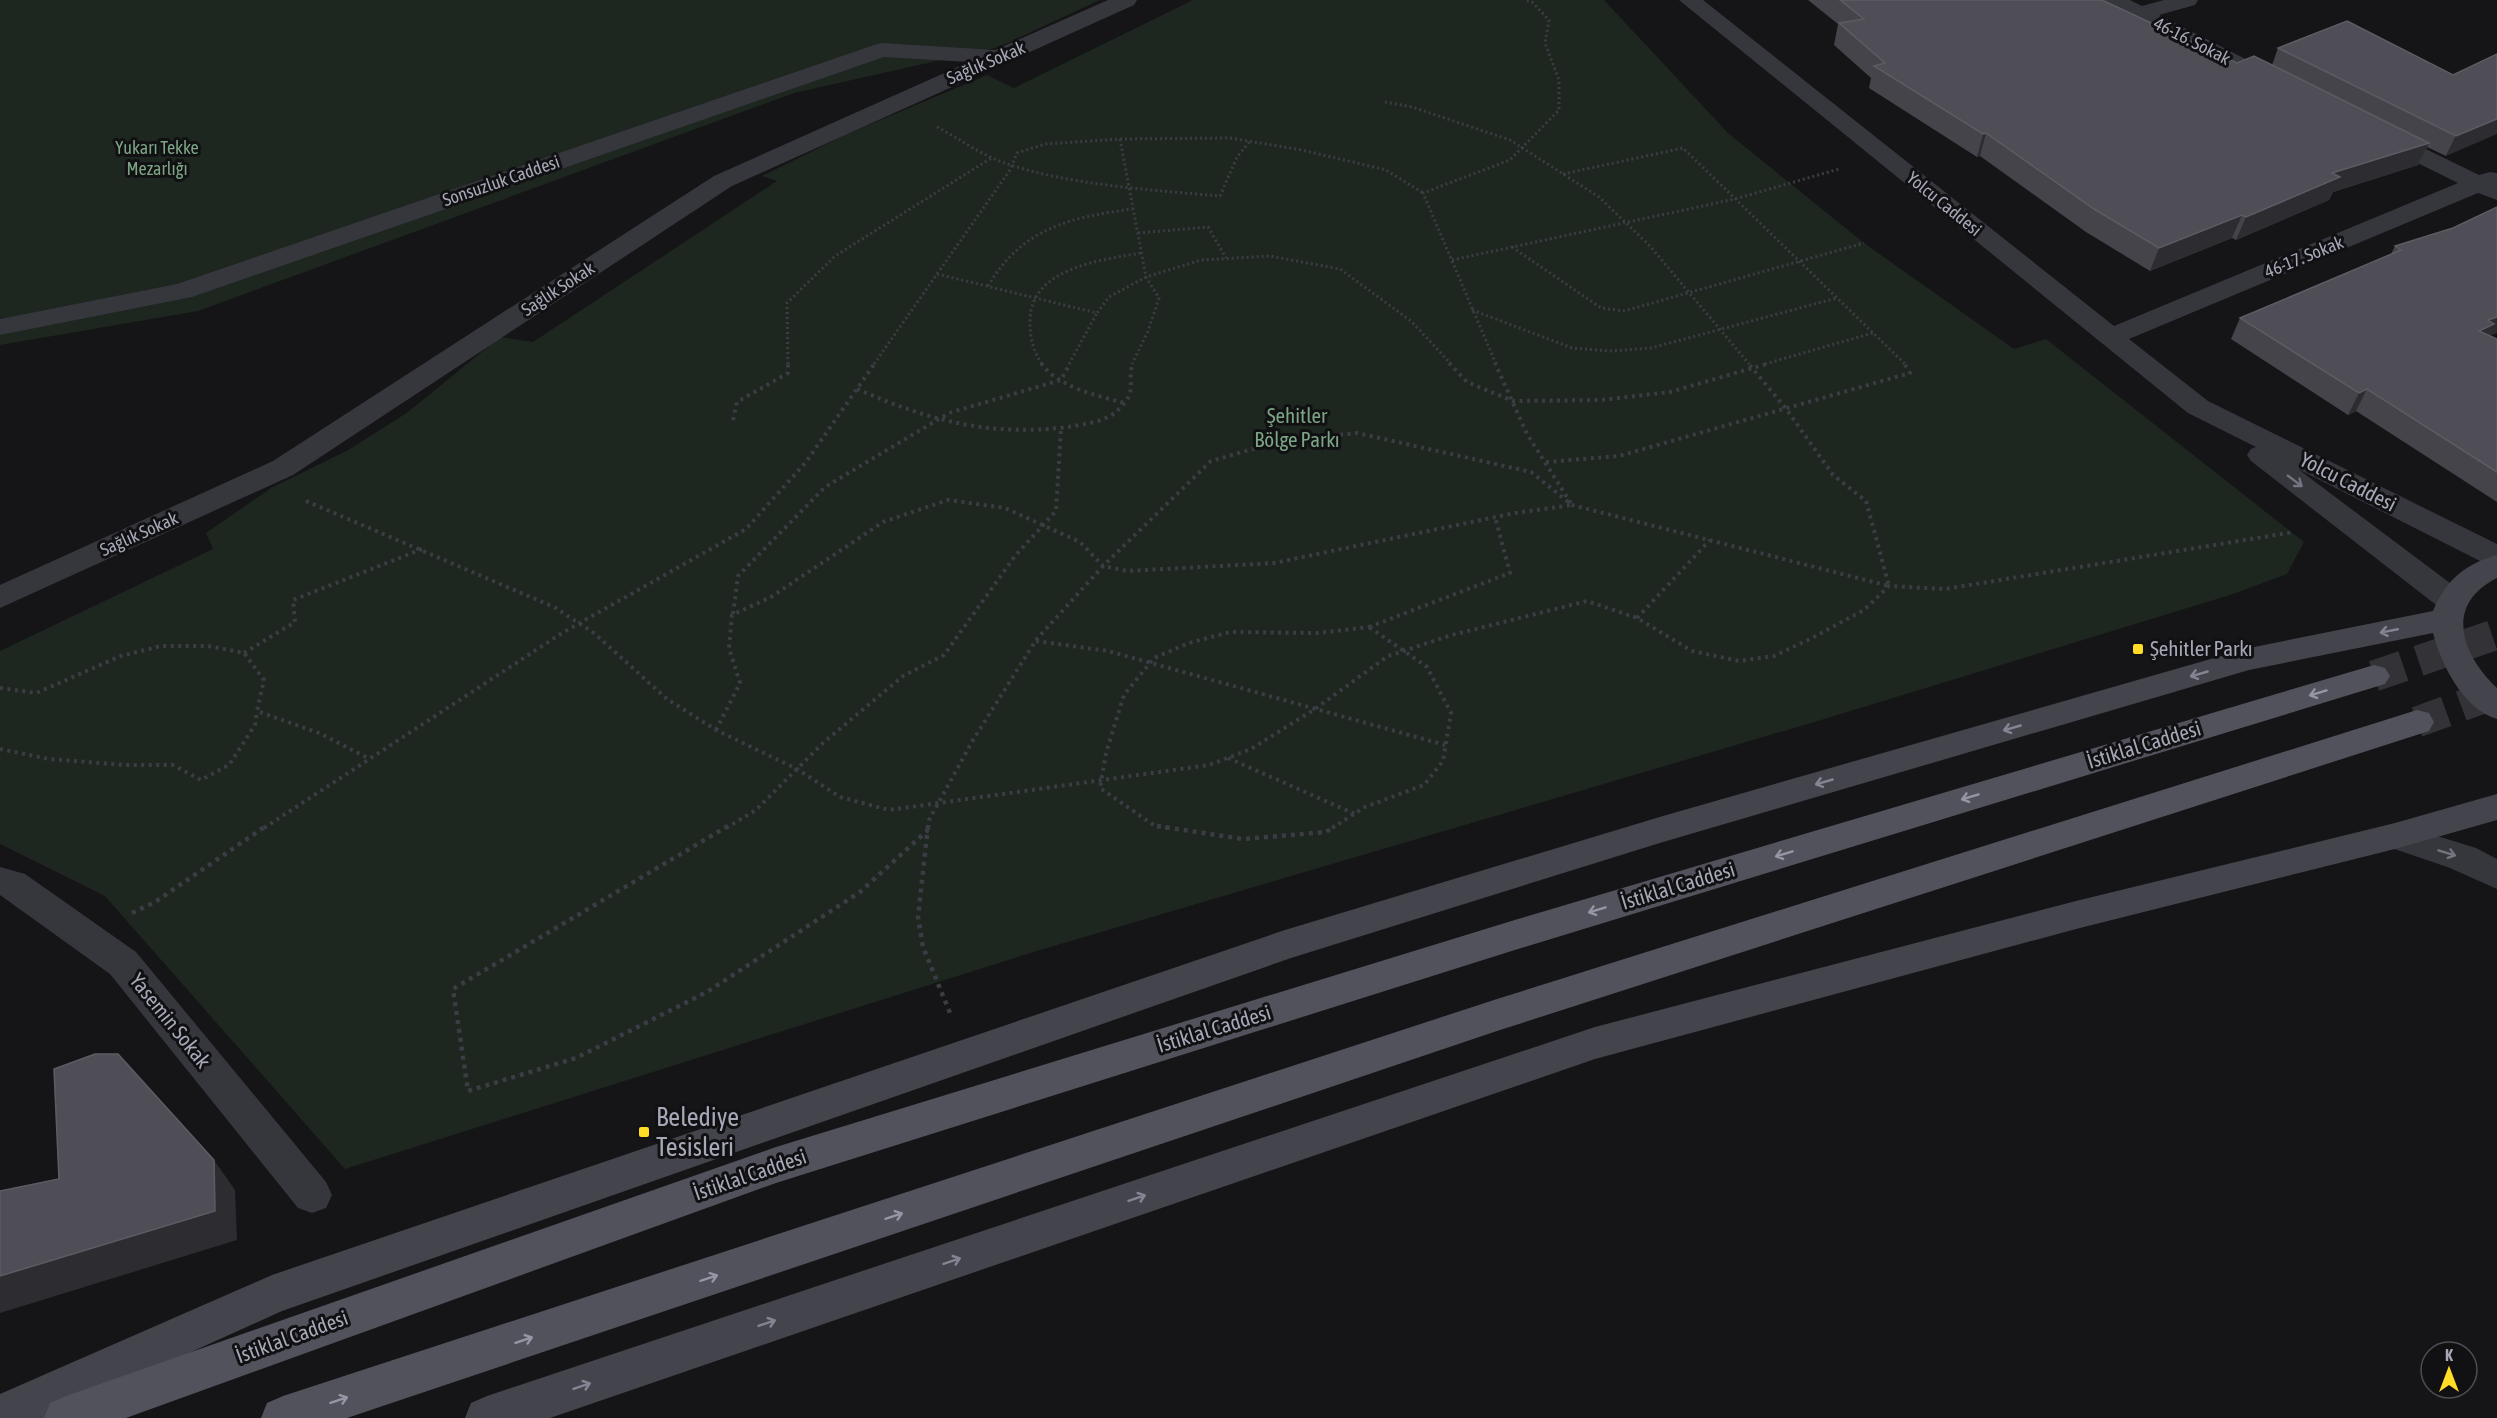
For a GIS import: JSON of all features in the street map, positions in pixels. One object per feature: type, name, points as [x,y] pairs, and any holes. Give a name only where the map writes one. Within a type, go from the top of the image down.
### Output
[{"type":"main road","name":"İstiklal Caddesi","points":[[66,1418],[776,1165],[1507,938],[2374,676]]},
{"type":"main road","points":[[283,1418],[1497,1015],[2417,722]]},
{"type":"street","name":"Sağlık Sokak","points":[[0,597],[283,468],[723,181],[891,104],[1002,58],[1126,0]]},
{"type":"street","name":"Yolcu Caddesi","points":[[1690,0],[2198,407],[2349,523],[2449,610]]},
{"type":"street","name":"46-16. Sokak","points":[[2113,0],[2288,89]]},
{"type":"street","points":[[2140,14],[2187,0]]},
{"type":"street","name":"Sonsuzluk Caddesi","points":[[0,327],[183,291],[882,50],[1002,58]]},
{"type":"street","points":[[2362,126],[2491,184]]},
{"type":"street","name":"46-17. Sokak","points":[[2110,337],[2491,184]]},
{"type":"street","name":"Yolcu Caddesi","points":[[2198,407],[2497,557]]},
{"type":"street","points":[[2497,565],[2466,581],[2449,610],[2451,645],[2461,667],[2497,707]]},
{"type":"street","points":[[0,1416],[272,1295],[1285,945],[1663,829],[2249,659],[2449,610]]},
{"type":"street","points":[[487,1418],[1595,1043],[2076,915],[2395,836],[2497,807]]},
{"type":"street","points":[[2395,836],[2463,858],[2497,875]]},
{"type":"street","name":"Yasemin Sokak","points":[[4,890],[86,937],[123,963],[312,1195]]},
{"type":"path","points":[[1424,193],[1510,160],[1559,110],[1559,80],[1545,43],[1549,20],[1532,2],[1525,0]]},
{"type":"path","points":[[1385,102],[1422,111],[1510,140],[1599,197],[1626,222],[1650,246],[1787,410],[1833,475],[1866,501],[1889,586]]},
{"type":"path","points":[[891,104],[993,157],[1012,164],[1065,177],[1129,187],[1220,196],[1237,157],[1250,141]]},
{"type":"path","points":[[86,937],[155,902],[368,758],[579,624],[746,529],[806,462],[938,274],[1012,164],[1017,153],[1045,144],[1120,139],[1230,138],[1302,150],[1386,170],[1424,193],[1471,310],[1527,434],[1572,505]]},
{"type":"path","points":[[857,389],[912,412],[958,425],[1045,430],[1113,415],[1125,403],[1132,391],[1131,366],[1148,331],[1159,298],[1146,277],[1120,139]]},
{"type":"path","points":[[1546,462],[1619,456],[1787,410],[1910,373],[1907,366],[1683,148],[1563,174]]},
{"type":"path","points":[[1452,260],[1735,199],[1884,156]]},
{"type":"path","points":[[733,420],[737,402],[788,373],[787,303],[835,256],[993,157]]},
{"type":"path","points":[[988,286],[997,266],[1022,243],[1055,225],[1094,213],[1133,210]]},
{"type":"path","points":[[1138,233],[1208,227],[1226,258]]},
{"type":"path","points":[[1511,247],[1601,308],[1624,310],[1864,243]]},
{"type":"path","points":[[1125,403],[1087,393],[1043,369],[1028,338],[1032,297],[1042,287],[1066,272],[1100,261],[1141,253]]},
{"type":"path","points":[[716,730],[741,682],[729,648],[738,576],[825,488],[949,413],[1062,380],[1097,313],[1109,297],[1146,277],[1202,260],[1270,256],[1340,269],[1411,321],[1467,382],[1512,401],[1601,400],[1670,392],[1873,333]]},
{"type":"path","points":[[938,274],[1097,313]]},
{"type":"path","points":[[1471,310],[1572,348],[1610,351],[1651,348],[1837,298]]},
{"type":"path","points":[[929,830],[860,892],[706,992],[576,1058],[468,1091],[453,989],[756,810],[824,742],[903,676],[944,655],[1015,556],[1056,512],[1061,428]]},
{"type":"path","points":[[967,1055],[923,947],[918,917],[929,820],[973,740],[1035,640],[1103,566],[1211,461],[1281,441],[1357,433],[1531,472],[1572,505]]},
{"type":"path","points":[[283,468],[288,494],[423,549],[554,607],[594,633],[667,699],[716,730],[797,769],[840,797],[889,810],[938,805],[1209,765],[1251,749],[1315,709],[1388,656],[1452,635],[1587,601],[1637,618],[1692,651],[1739,661],[1774,656],[1810,639],[1864,610],[1889,586]]},
{"type":"path","points":[[732,615],[771,597],[884,522],[948,500],[1005,508],[1080,542],[1103,566],[1127,571],[1274,562],[1495,517],[1572,505],[1889,586],[1945,589],[2349,523]]},
{"type":"path","points":[[1369,627],[1427,668],[1451,713],[1443,761],[1424,785],[1355,814],[1326,832],[1243,839],[1155,826],[1100,788],[1106,753],[1124,695],[1154,658],[1189,643],[1230,632],[1318,633],[1369,627],[1510,573],[1495,517]]},
{"type":"path","points":[[1637,618],[1710,540]]},
{"type":"path","points":[[0,688],[36,693],[121,656],[161,646],[208,646],[244,653],[295,622],[293,600],[423,549]]},
{"type":"path","points":[[1035,640],[1108,651],[1446,745]]},
{"type":"path","points":[[0,749],[49,759],[125,765],[173,765],[201,780],[229,765],[255,725],[264,680],[244,653]]},
{"type":"path","points":[[257,711],[319,733],[368,758]]},
{"type":"path","points":[[1227,758],[1355,814]]},
{"type":"green space","name":"Yukarı Tekke Mezarlığı","points":[[0,0],[1100,0],[999,47],[794,93],[198,311],[0,345]]},
{"type":"green space","name":"Şehitler Bölge Parkı","points":[[1193,0],[1604,0],[1728,133],[1864,243],[2014,349],[2046,339],[2304,542],[2287,574],[2230,595],[1821,720],[1040,950],[345,1169],[105,896],[0,844],[0,651],[213,549],[206,533],[271,488],[350,449],[408,412],[500,337],[533,342],[777,181],[762,176],[845,135],[987,75],[1014,88]]},
{"type":"building","points":[[1840,0],[2102,0],[2237,63],[2254,56],[2429,143],[2332,173],[2340,177],[2246,217],[2242,215],[2159,248],[2094,209],[1986,133],[1983,134],[1874,66],[1885,63],[1839,23],[1864,19]]},
{"type":"building","points":[[2347,21],[2453,75],[2497,54],[2497,119],[2456,136],[2278,48]]},
{"type":"building","points":[[2497,207],[2497,317],[2488,320],[2494,324],[2479,331],[2497,339],[2497,472],[2367,389],[2359,393],[2240,318],[2401,250],[2395,246],[2453,228]]},
{"type":"building","points":[[95,1054],[118,1054],[214,1160],[215,1211],[0,1276],[0,1191],[59,1179],[54,1069]]},
{"type":"tunnel","points":[[2374,676],[2497,634]]},
{"type":"tunnel","points":[[2417,722],[2497,693]]},
{"type":"place","name":"Şehitler Parkı","points":[[2138,649]]},
{"type":"place","name":"Belediye Tesisleri","points":[[644,1132]]}]
